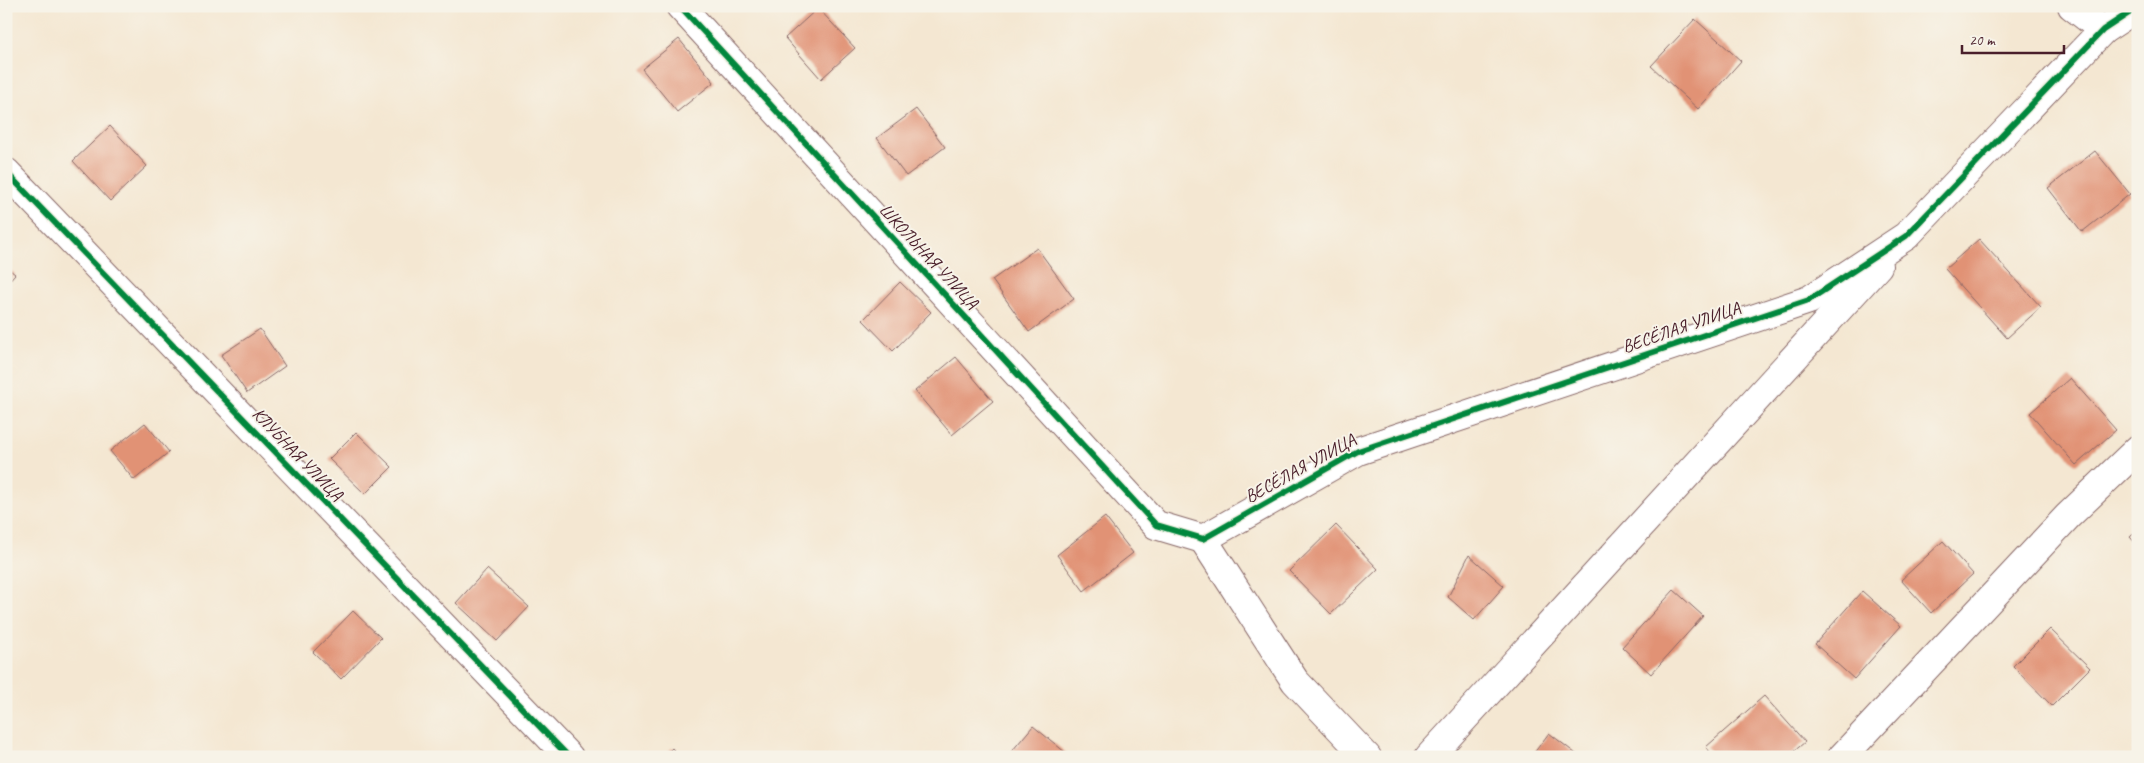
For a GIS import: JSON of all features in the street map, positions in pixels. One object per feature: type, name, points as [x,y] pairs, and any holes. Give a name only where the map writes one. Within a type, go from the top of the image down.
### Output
[{"type":"street","name":"ШКОЛЬНАЯ УЛИЦА","points":[[680,6],[1156,525],[1203,539]]},
{"type":"street","points":[[2072,6],[2103,30]]},
{"type":"street","name":"ВЕСЁЛАЯ УЛИЦА","points":[[1203,539],[1358,451],[1809,300],[1906,236],[2103,30],[2138,7]]},
{"type":"street","name":"КЛУБНАЯ УЛИЦА","points":[[6,172],[569,757]]},
{"type":"street","points":[[1429,757],[1906,236]]},
{"type":"street","points":[[1842,757],[2068,516],[2138,449]]},
{"type":"street","points":[[1203,539],[1294,680],[1367,757]]},
{"type":"building","points":[[818,8],[855,48],[821,79],[785,38]]},
{"type":"building","points":[[1695,19],[1741,61],[1698,109],[1651,66]]},
{"type":"building","points":[[679,39],[714,82],[677,112],[642,69]]},
{"type":"building","points":[[916,109],[945,147],[906,176],[877,138]]},
{"type":"building","points":[[110,126],[147,166],[110,201],[73,161]]},
{"type":"building","points":[[2095,151],[2130,194],[2082,232],[2048,188]]},
{"type":"building","points":[[1979,239],[2041,307],[2007,338],[1945,269]]},
{"type":"building","points":[[1037,248],[1074,299],[1029,332],[992,280]]},
{"type":"building","points":[[6,267],[15,274],[6,284]]},
{"type":"building","points":[[900,282],[931,312],[893,351],[863,320]]},
{"type":"building","points":[[260,329],[285,366],[247,393],[221,355]]},
{"type":"building","points":[[956,357],[993,401],[952,435],[915,391]]},
{"type":"building","points":[[2070,378],[2116,430],[2076,465],[2030,413]]},
{"type":"building","points":[[145,423],[169,452],[134,480],[110,451]]},
{"type":"building","points":[[356,432],[392,467],[365,494],[329,459]]},
{"type":"building","points":[[1105,517],[1133,553],[1084,591],[1057,555]]},
{"type":"building","points":[[1336,525],[1378,569],[1331,614],[1289,571]]},
{"type":"building","points":[[2138,530],[2138,546],[2130,537]]},
{"type":"building","points":[[1943,541],[1973,574],[1931,613],[1901,580]]},
{"type":"building","points":[[1469,555],[1504,586],[1474,620],[1448,597]]},
{"type":"building","points":[[487,569],[529,607],[497,641],[456,603]]},
{"type":"building","points":[[1674,590],[1703,616],[1651,674],[1622,647]]},
{"type":"building","points":[[1862,591],[1901,626],[1854,679],[1815,644]]},
{"type":"building","points":[[353,611],[381,638],[341,679],[313,652]]},
{"type":"building","points":[[2050,629],[2090,668],[2052,706],[2013,666]]},
{"type":"building","points":[[1764,696],[1805,742],[1787,757],[1714,757],[1706,747]]},
{"type":"building","points":[[1033,726],[1071,757],[1007,757]]},
{"type":"building","points":[[1549,733],[1580,757],[1531,757]]},
{"type":"building","points":[[672,748],[680,757],[663,757]]},
{"type":"cycle path","points":[[680,6],[1156,525],[1203,539],[1358,451],[1809,300],[1906,236],[2103,30],[2138,7]]},
{"type":"cycle path","points":[[6,172],[569,757]]}]
